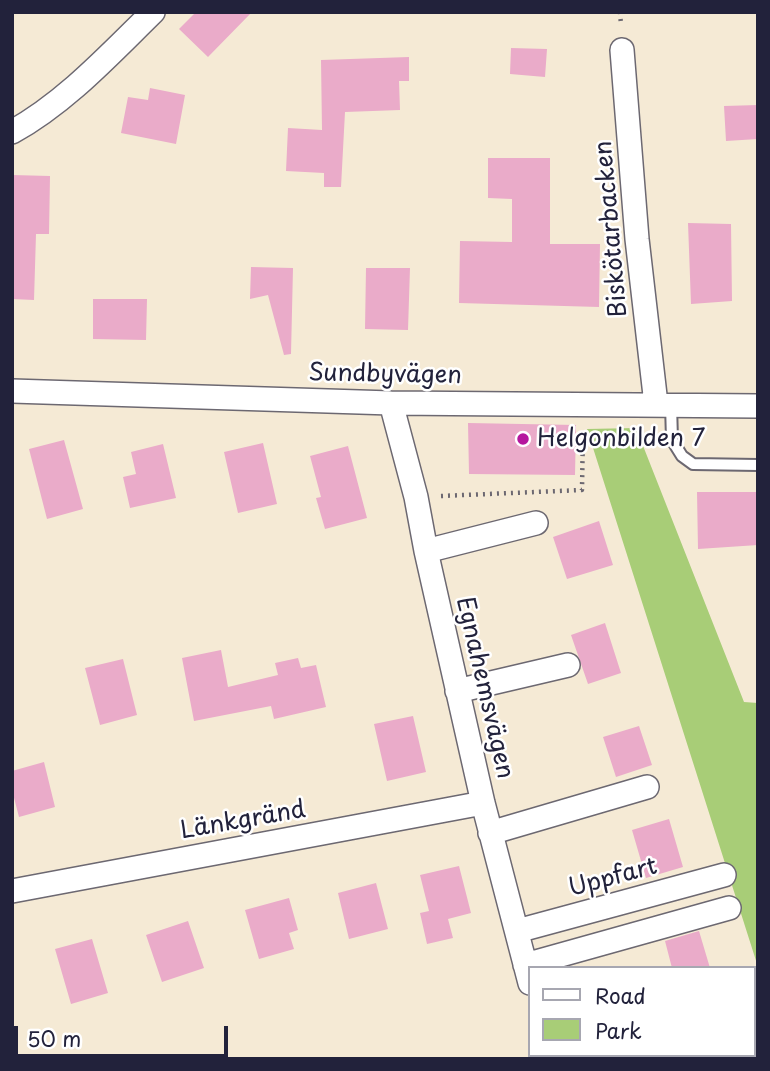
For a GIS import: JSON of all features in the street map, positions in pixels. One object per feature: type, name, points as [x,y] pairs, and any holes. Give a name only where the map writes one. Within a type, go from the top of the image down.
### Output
[{"type":"street","points":[[12,132],[30,122],[70,91],[153,12]]},
{"type":"street","name":"Biskötarbacken","points":[[622,50],[637,239],[664,404]]},
{"type":"street","name":"Sundbyvägen","points":[[12,391],[391,403],[758,406]]},
{"type":"street","name":"Egnahemsvägen","points":[[391,403],[416,497],[483,803],[528,974]]},
{"type":"street","points":[[426,551],[536,523]]},
{"type":"street","points":[[457,691],[568,665]]},
{"type":"street","points":[[490,832],[647,787]]},
{"type":"street","name":"Länkgränd","points":[[12,891],[483,803]]},
{"type":"street","name":"Uppfart","points":[[517,931],[724,875]]},
{"type":"street","points":[[552,966],[729,908]]},
{"type":"lane","points":[[664,404],[672,440],[682,456],[693,464],[758,465]]},
{"type":"path","points":[[416,497],[582,490],[583,428]]},
{"type":"green space","points":[[636,428],[744,702],[758,703],[758,967],[587,429]]},
{"type":"building","points":[[196,12],[252,12],[208,57],[179,29]]},
{"type":"building","points":[[511,48],[547,49],[545,77],[510,74]]},
{"type":"building","points":[[409,57],[409,81],[399,81],[400,110],[345,112],[341,187],[324,187],[324,173],[286,171],[288,128],[322,130],[321,60]]},
{"type":"building","points":[[150,88],[185,95],[176,144],[121,133],[128,97],[148,100]]},
{"type":"building","points":[[758,105],[758,139],[726,141],[724,106]]},
{"type":"building","points":[[488,158],[550,158],[550,244],[600,244],[599,307],[459,303],[460,241],[512,242],[512,199],[488,198]]},
{"type":"building","points":[[12,175],[50,176],[49,234],[36,234],[34,300],[12,299]]},
{"type":"building","points":[[688,223],[731,224],[732,301],[691,304]]},
{"type":"building","points":[[251,267],[293,268],[291,354],[284,355],[268,295],[250,299]]},
{"type":"building","points":[[366,268],[410,268],[408,330],[365,329]]},
{"type":"building","points":[[93,299],[147,299],[146,340],[93,339]]},
{"type":"building","name":"Helgonbilden 7","points":[[468,423],[576,425],[575,475],[469,474]]},
{"type":"building","points":[[64,440],[83,509],[47,519],[29,449]]},
{"type":"building","points":[[263,443],[277,504],[238,513],[224,452]]},
{"type":"building","points":[[163,444],[176,498],[130,508],[123,477],[136,474],[131,452]]},
{"type":"building","points":[[348,446],[367,518],[325,529],[316,498],[321,497],[310,456]]},
{"type":"building","points":[[697,492],[758,492],[758,545],[698,549]]},
{"type":"building","points":[[599,521],[613,565],[567,579],[553,537]]},
{"type":"building","points":[[605,623],[621,673],[588,684],[571,635]]},
{"type":"building","points":[[221,650],[228,687],[278,675],[275,663],[298,658],[301,668],[316,665],[326,707],[274,719],[271,706],[194,721],[182,658]]},
{"type":"building","points":[[123,659],[137,715],[100,725],[85,668]]},
{"type":"building","points":[[413,716],[426,772],[387,781],[374,724]]},
{"type":"building","points":[[639,726],[652,765],[616,777],[603,737]]},
{"type":"building","points":[[44,762],[55,807],[19,817],[12,790],[12,771]]},
{"type":"building","points":[[669,819],[683,867],[646,878],[632,830]]},
{"type":"building","points":[[459,866],[471,913],[448,919],[453,938],[427,944],[420,913],[429,911],[420,875]]},
{"type":"building","points":[[376,883],[388,929],[349,939],[338,893]]},
{"type":"building","points":[[289,898],[298,930],[289,933],[294,949],[259,959],[245,910]]},
{"type":"building","points":[[188,921],[204,968],[162,982],[146,935]]},
{"type":"building","points":[[699,931],[709,966],[671,966],[665,941]]},
{"type":"building","points":[[92,939],[108,993],[71,1004],[55,949]]},
{"type":"place","name":"Helgonbilden 7","points":[[523,439]]}]
